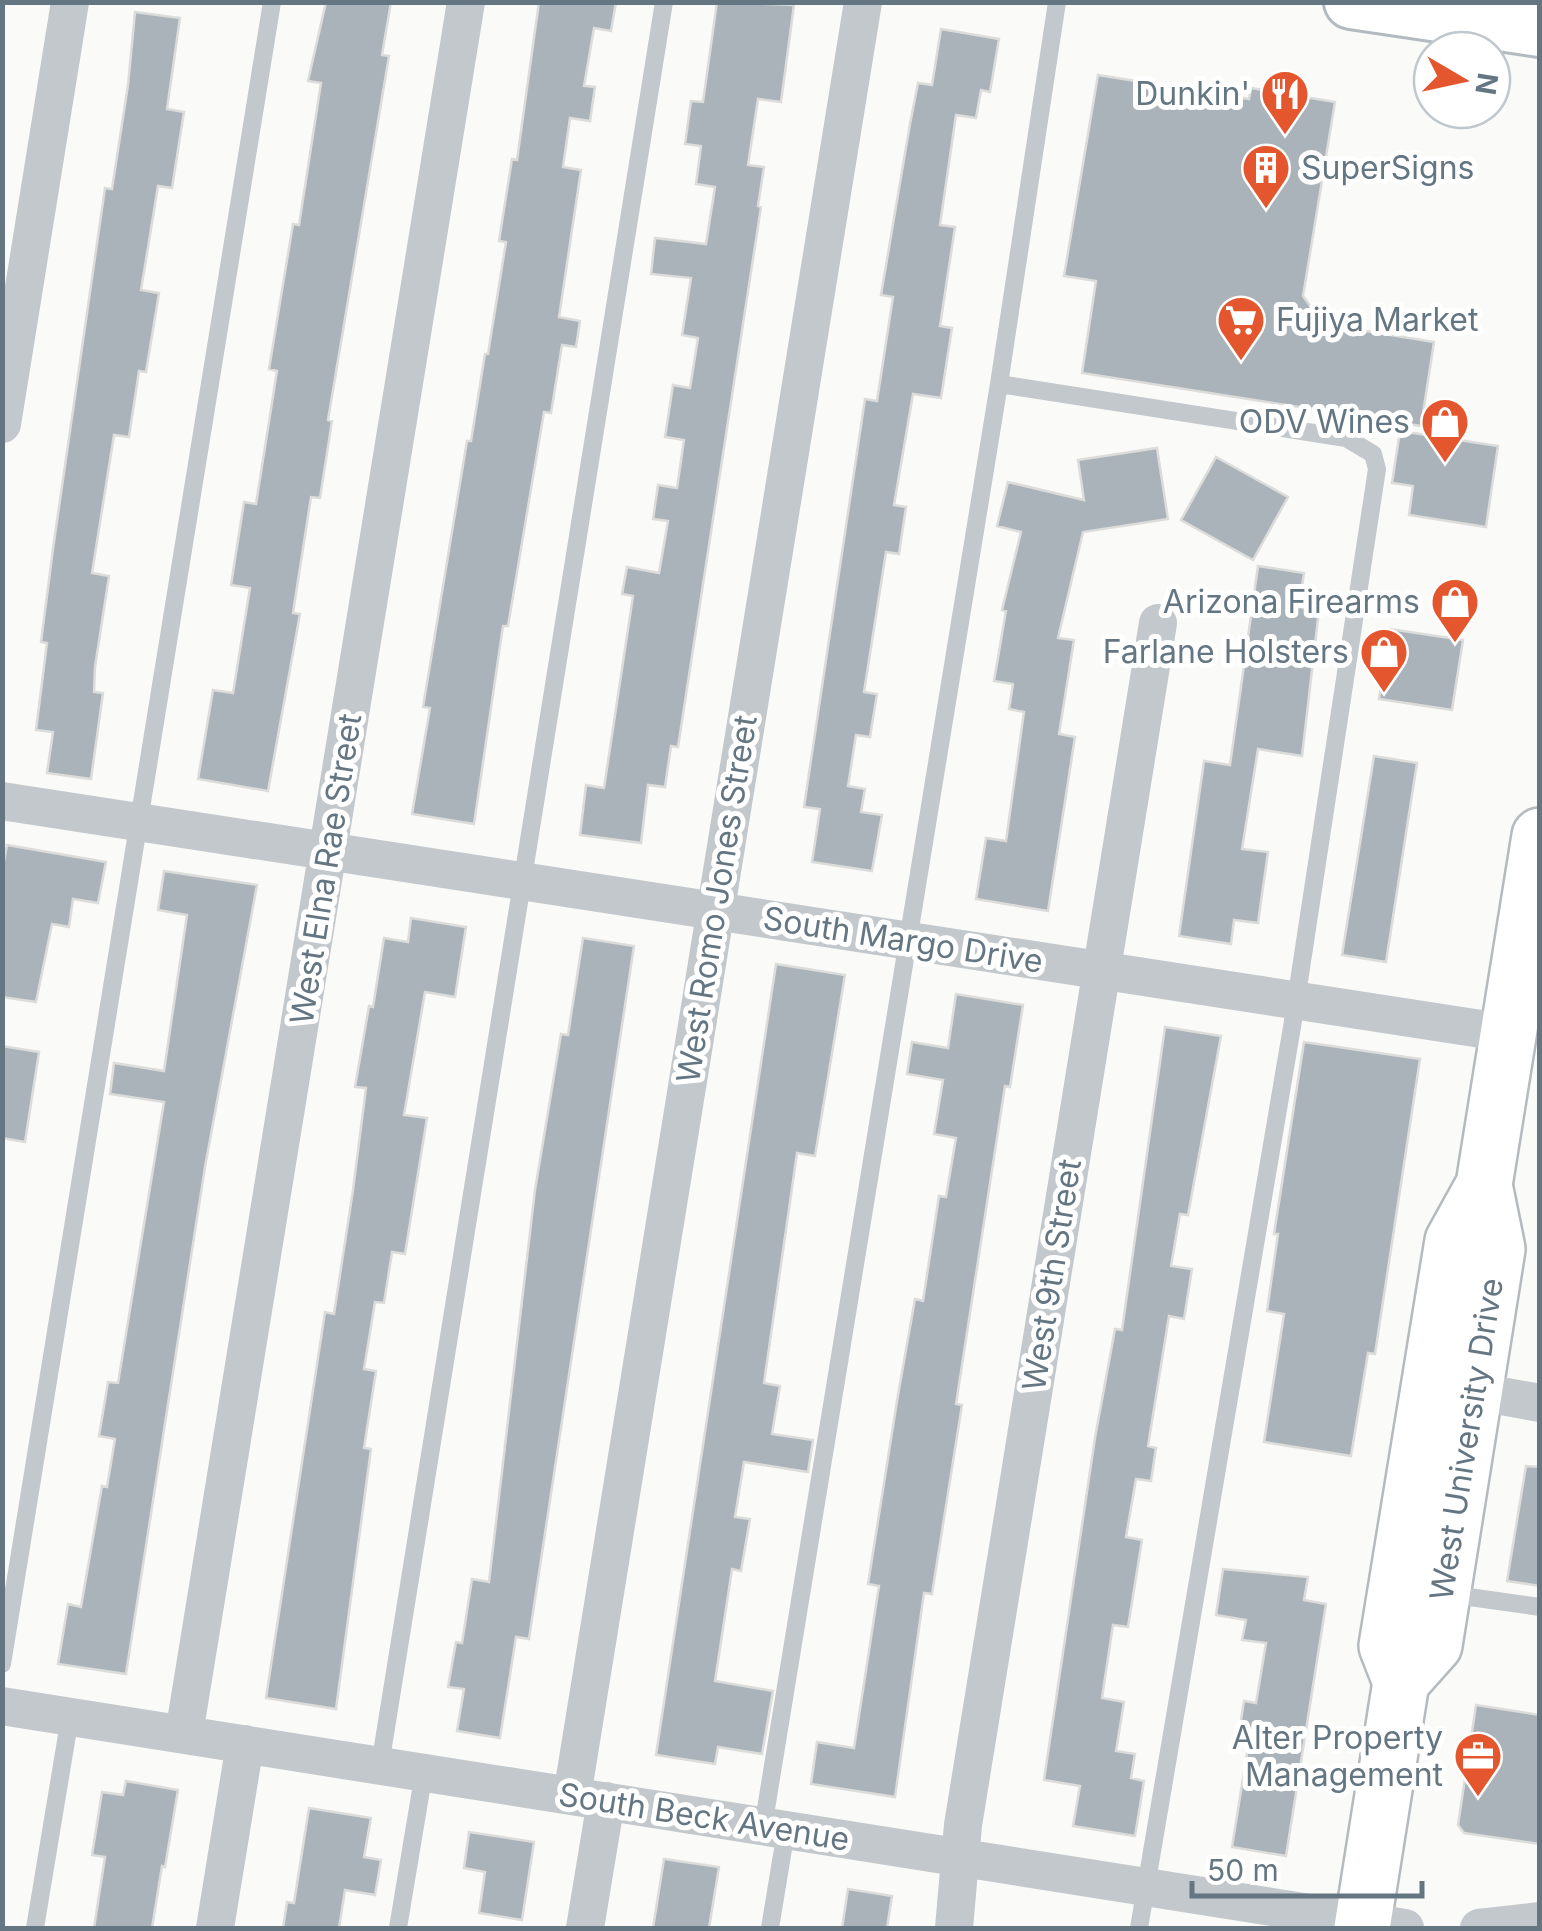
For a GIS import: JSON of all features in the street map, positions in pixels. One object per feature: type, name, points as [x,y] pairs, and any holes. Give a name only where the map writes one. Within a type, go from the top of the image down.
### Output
[{"type":"main road","points":[[1351,2],[1540,30]]},
{"type":"main road","name":"West University Drive","points":[[1401,1682],[1434,1645],[1497,1249],[1484,1185],[1540,836]]},
{"type":"main road","name":"West University Drive","points":[[1376,1926],[1401,1682],[1387,1646],[1453,1241],[1484,1185]]},
{"type":"street","points":[[2,424],[70,2]]},
{"type":"street","name":"West Elna Rae Street","points":[[184,1734],[466,2]]},
{"type":"street","name":"West Romo Jones Street","points":[[585,1928],[589,1798],[716,911],[862,2]]},
{"type":"street","name":"West 9th Street","points":[[954,1928],[961,1858],[1158,623]]},
{"type":"street","name":"South Margo Drive","points":[[2,801],[1507,1033]]},
{"type":"street","points":[[1474,1391],[1540,1402]]},
{"type":"street","name":"South Beck Avenue","points":[[2,1706],[1146,1886],[1376,1926]]},
{"type":"street","points":[[215,1928],[245,1744]]},
{"type":"street","points":[[1479,1928],[1540,1922]]},
{"type":"lane","points":[[2,1664],[272,2]]},
{"type":"lane","points":[[380,1765],[664,2]]},
{"type":"lane","points":[[770,1928],[775,1829],[909,940],[1057,2]]},
{"type":"lane","points":[[999,384],[1346,438],[1373,454],[1378,484],[1296,999],[1139,1928]]},
{"type":"lane","points":[[1442,1594],[1540,1607]]},
{"type":"lane","points":[[35,1928],[70,1717]]},
{"type":"lane","points":[[398,1928],[424,1772]]},
{"type":"building","points":[[326,2],[391,2],[382,55],[389,56],[328,420],[332,421],[320,498],[311,497],[293,613],[300,614],[268,791],[198,779],[213,690],[233,693],[250,588],[231,585],[244,502],[256,504],[277,371],[269,369],[293,224],[299,225],[321,83],[308,81]]},
{"type":"building","points":[[539,2],[616,2],[611,31],[594,28],[584,86],[595,87],[590,121],[570,118],[563,167],[581,170],[559,317],[580,321],[576,347],[562,345],[551,413],[544,412],[508,626],[503,626],[474,824],[412,814],[430,708],[423,707],[467,441],[471,441],[488,354],[506,242],[499,241],[512,159],[517,160]]},
{"type":"building","points":[[717,2],[794,5],[781,102],[758,99],[748,165],[764,167],[758,206],[761,207],[678,747],[671,746],[665,787],[648,785],[641,843],[580,835],[586,785],[604,788],[633,596],[622,594],[627,567],[659,573],[668,521],[653,519],[658,485],[677,488],[684,440],[665,437],[673,385],[690,388],[698,338],[682,335],[691,278],[651,274],[655,238],[706,244],[715,187],[696,184],[701,146],[685,144],[691,101],[703,102]]},
{"type":"building","points":[[135,12],[180,18],[167,109],[184,112],[172,188],[158,186],[141,290],[159,293],[146,372],[139,371],[129,437],[114,435],[92,573],[109,576],[95,667],[94,692],[103,693],[91,779],[47,773],[53,732],[36,730],[47,643],[41,642],[105,188],[112,189],[128,85]]},
{"type":"building","points":[[941,29],[999,39],[990,92],[981,90],[976,118],[956,115],[940,225],[955,227],[940,326],[952,328],[941,398],[913,394],[894,505],[906,507],[899,554],[886,552],[864,692],[877,694],[870,737],[856,735],[848,786],[865,789],[861,812],[882,815],[872,871],[812,862],[820,809],[804,807],[865,399],[877,401],[893,297],[881,295],[910,124],[918,83],[932,85]]},
{"type":"building","points":[[1098,75],[1249,99],[1251,88],[1335,102],[1303,296],[1323,324],[1434,342],[1421,426],[1082,373],[1096,281],[1064,276]]},
{"type":"building","name":"ODV Wines","points":[[1400,431],[1498,446],[1486,527],[1409,515],[1413,486],[1392,483]]},
{"type":"building","points":[[1157,448],[1168,519],[1083,532],[1058,638],[1074,640],[1059,734],[1075,737],[1048,911],[976,899],[986,838],[1006,841],[1024,712],[1009,709],[1013,684],[994,681],[1006,611],[1002,610],[1021,532],[997,526],[1008,482],[1084,500],[1078,460]]},
{"type":"building","points":[[1216,457],[1288,497],[1253,560],[1181,520]]},
{"type":"building","points":[[1258,566],[1304,573],[1299,607],[1319,610],[1302,756],[1258,749],[1242,849],[1268,852],[1258,923],[1234,920],[1231,944],[1179,936],[1204,761],[1230,765]]},
{"type":"building","points":[[1390,629],[1463,640],[1452,710],[1379,699]]},
{"type":"building","points":[[1374,756],[1417,763],[1386,962],[1342,955]]},
{"type":"building","points":[[7,845],[106,862],[98,903],[73,899],[69,927],[52,924],[36,1002],[2,997],[2,871]]},
{"type":"building","points":[[164,871],[257,885],[205,1167],[126,1674],[58,1664],[68,1604],[81,1607],[102,1486],[107,1487],[115,1439],[99,1436],[108,1382],[118,1383],[164,1102],[110,1094],[114,1063],[164,1071],[187,915],[158,910]]},
{"type":"building","points":[[411,918],[466,927],[455,997],[425,992],[404,1115],[427,1118],[405,1254],[392,1252],[384,1303],[375,1302],[364,1369],[376,1371],[364,1448],[371,1449],[336,1709],[266,1698],[325,1312],[334,1314],[353,1190],[366,1088],[355,1087],[369,1006],[373,1007],[384,938],[408,942]]},
{"type":"building","points":[[583,938],[634,946],[529,1639],[516,1637],[500,1738],[457,1731],[464,1689],[448,1687],[456,1642],[462,1643],[472,1579],[489,1582],[535,1190],[561,1034],[568,1035]]},
{"type":"building","points":[[776,964],[845,975],[815,1156],[797,1153],[764,1383],[780,1386],[772,1434],[813,1440],[808,1472],[744,1462],[735,1517],[750,1519],[741,1571],[732,1569],[715,1681],[773,1691],[762,1754],[718,1747],[715,1764],[656,1755]]},
{"type":"building","points":[[956,994],[1023,1005],[1010,1087],[1005,1086],[956,1404],[962,1405],[932,1594],[924,1593],[895,1797],[811,1784],[817,1742],[854,1748],[879,1586],[868,1584],[898,1395],[915,1299],[923,1301],[939,1196],[946,1197],[956,1138],[934,1134],[943,1080],[907,1074],[912,1042],[948,1048]]},
{"type":"building","points":[[1165,1027],[1221,1036],[1188,1215],[1180,1214],[1171,1266],[1192,1269],[1184,1319],[1169,1316],[1148,1446],[1156,1448],[1151,1481],[1136,1479],[1126,1537],[1142,1540],[1128,1627],[1113,1625],[1102,1698],[1124,1702],[1116,1751],[1135,1754],[1131,1778],[1144,1781],[1135,1836],[1073,1826],[1080,1786],[1044,1780],[1095,1438],[1115,1329],[1122,1330]]},
{"type":"building","points":[[1304,1042],[1420,1059],[1375,1354],[1368,1353],[1351,1456],[1264,1442],[1284,1314],[1267,1311],[1278,1234],[1274,1234]]},
{"type":"building","points":[[2,1046],[39,1052],[25,1142],[2,1138]]},
{"type":"building","points":[[1526,1466],[1540,1467],[1540,1586],[1507,1581]]},
{"type":"building","points":[[1223,1569],[1308,1577],[1304,1600],[1326,1604],[1286,1856],[1232,1847],[1251,1728],[1240,1726],[1244,1701],[1256,1703],[1266,1643],[1242,1640],[1246,1620],[1216,1615]]},
{"type":"building","points":[[1476,1705],[1540,1715],[1540,1844],[1464,1833],[1458,1825]]},
{"type":"building","points":[[126,1781],[178,1790],[152,1928],[94,1928],[105,1857],[92,1855],[102,1792],[123,1795]]},
{"type":"building","points":[[309,1808],[371,1818],[364,1857],[381,1860],[375,1895],[345,1890],[339,1928],[283,1928],[287,1902],[294,1903]]},
{"type":"building","points":[[469,1832],[534,1842],[522,1920],[479,1913],[485,1872],[464,1868]]},
{"type":"building","points":[[664,1859],[719,1867],[709,1928],[653,1928]]},
{"type":"building","points":[[848,1889],[892,1896],[887,1928],[842,1928]]},
{"type":"place","name":"Dunkin'","points":[[1285,136]]},
{"type":"place","name":"SuperSigns","points":[[1266,210]]},
{"type":"place","name":"Fujiya Market","points":[[1241,362]]},
{"type":"place","name":"ODV Wines","points":[[1445,464]]},
{"type":"place","name":"Arizona Firearms","points":[[1455,644]]},
{"type":"place","name":"Farlane Holsters","points":[[1384,694]]},
{"type":"place","name":"Alter Property Management","points":[[1478,1798]]}]
